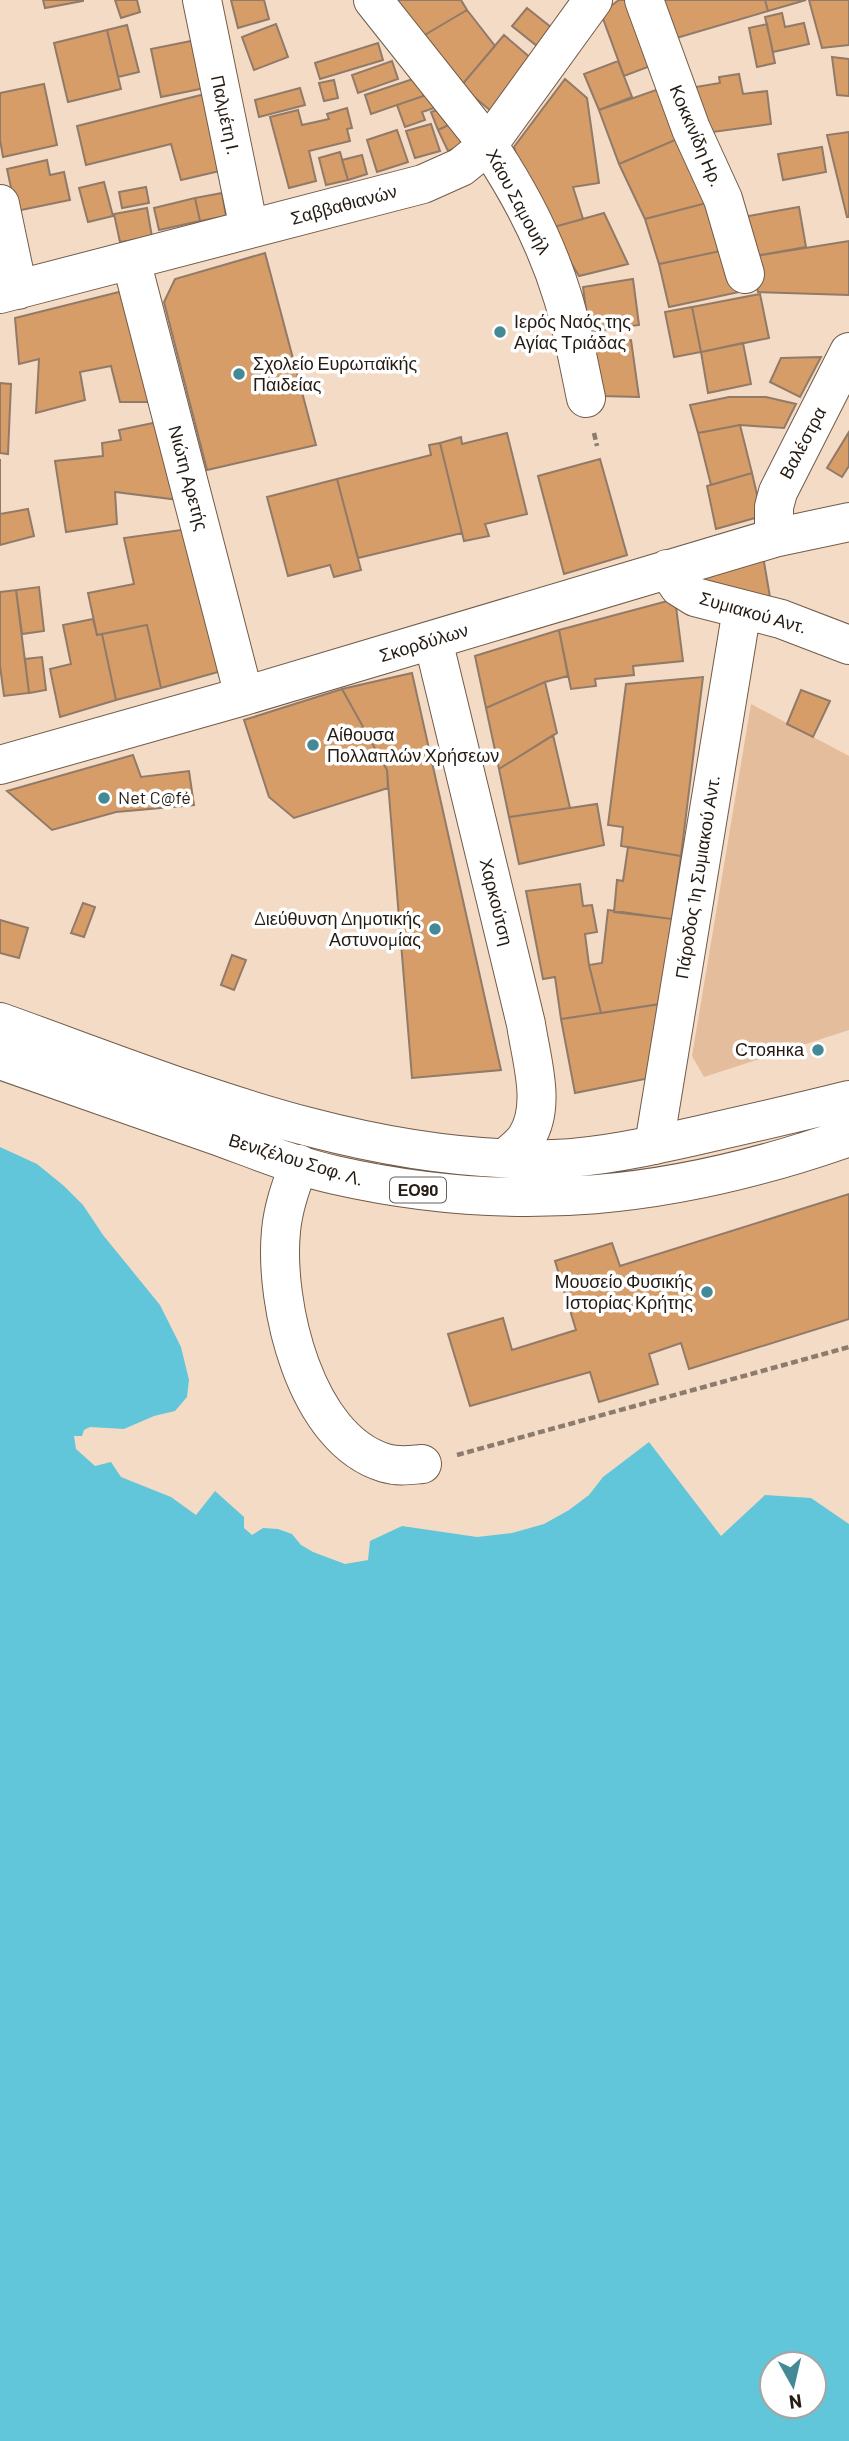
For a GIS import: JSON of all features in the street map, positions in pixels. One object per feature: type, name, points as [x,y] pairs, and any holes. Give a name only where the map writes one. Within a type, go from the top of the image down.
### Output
[{"type":"street","name":"Παλμέτη Ι.","points":[[202,0],[249,229]]},
{"type":"street","name":"Χάου Σαμουήλ","points":[[373,0],[504,168],[554,271],[572,333],[586,398]]},
{"type":"street","name":"Σαββαθιανών","points":[[0,205],[9,291],[436,179],[470,162],[488,145],[593,0]]},
{"type":"street","name":"Κοκκινίδη Ηρ.","points":[[644,0],[691,129],[723,199],[745,274]]},
{"type":"street","name":"Νιώτη Αρετής","points":[[131,260],[244,696]]},
{"type":"street","name":"Βαλέστρα","points":[[775,538],[774,507],[778,492],[849,352]]},
{"type":"street","name":"Σκορδύλων","points":[[0,765],[244,696],[775,538],[849,522]]},
{"type":"street","name":"Συμιακού Αντ.","points":[[667,569],[678,587],[686,593],[808,628],[849,645]]},
{"type":"street","name":"Πάροδος 1η Συμιακού Αντ.","points":[[654,1145],[742,608]]},
{"type":"street","name":"Χαρκούτση","points":[[433,640],[526,1024],[532,1061],[535,1115],[527,1137],[506,1158]]},
{"type":"street","name":"Βενιζέλου Σοφ. Λ.","points":[[0,1022],[285,1122],[419,1150],[506,1158],[553,1159],[612,1153],[849,1100]]},
{"type":"street","name":"Βενιζέλου Σοφ. Λ.","points":[[0,1060],[332,1174],[472,1196],[523,1198],[646,1190],[712,1178],[849,1137]]},
{"type":"street","points":[[299,1164],[288,1193],[281,1229],[280,1261],[287,1315],[308,1383],[319,1408],[336,1432],[352,1446],[385,1464],[422,1464]]},
{"type":"path","points":[[422,1464],[849,1347]]},
{"type":"shaded area","points":[[751,704],[849,756],[849,1030],[704,1077],[692,1056]]},
{"type":"water","points":[[0,1147],[37,1164],[83,1205],[103,1235],[160,1305],[181,1347],[189,1380],[187,1397],[175,1411],[154,1416],[124,1429],[90,1427],[84,1430],[82,1436],[74,1436],[76,1449],[95,1466],[111,1462],[121,1477],[171,1497],[196,1515],[215,1491],[244,1517],[244,1528],[252,1535],[263,1528],[278,1529],[292,1534],[301,1545],[313,1552],[345,1564],[368,1560],[370,1541],[402,1526],[477,1537],[512,1533],[544,1524],[589,1495],[603,1477],[649,1442],[721,1536],[765,1495],[811,1498],[849,1524],[849,2441],[0,2441]]},
{"type":"building","points":[[43,0],[83,0],[83,1],[45,8]]},
{"type":"building","points":[[115,0],[137,0],[140,12],[121,18]]},
{"type":"building","points":[[231,0],[264,0],[269,19],[238,28]]},
{"type":"building","points":[[395,0],[461,0],[467,10],[418,39]]},
{"type":"building","points":[[619,0],[629,0],[653,65],[624,76],[601,13]]},
{"type":"building","points":[[658,0],[765,0],[768,11],[673,39]]},
{"type":"building","points":[[765,0],[806,0],[768,11]]},
{"type":"building","points":[[809,0],[849,0],[849,45],[822,48]]},
{"type":"building","points":[[527,8],[557,32],[542,50],[512,26]]},
{"type":"building","points":[[467,10],[495,46],[461,86],[418,39]]},
{"type":"building","points":[[782,13],[785,27],[804,23],[809,44],[773,52],[765,17]]},
{"type":"building","points":[[276,24],[288,57],[254,70],[242,37]]},
{"type":"building","points":[[767,24],[775,63],[757,67],[749,28]]},
{"type":"building","points":[[127,25],[139,72],[118,77],[107,30]]},
{"type":"building","points":[[107,30],[121,89],[68,102],[54,43]]},
{"type":"building","points":[[504,35],[533,60],[498,117],[461,86]]},
{"type":"building","points":[[196,40],[205,88],[161,97],[151,49]]},
{"type":"building","points":[[378,43],[383,60],[320,79],[315,63]]},
{"type":"building","points":[[832,57],[849,59],[849,96],[837,95]]},
{"type":"building","points":[[392,61],[398,79],[358,93],[352,75]]},
{"type":"building","points":[[618,61],[632,97],[599,110],[584,74]]},
{"type":"building","points":[[739,74],[743,94],[767,91],[771,124],[713,132],[690,88],[720,83],[719,77]]},
{"type":"building","points":[[425,75],[432,93],[371,114],[365,95]]},
{"type":"building","points":[[565,79],[587,98],[599,183],[573,187],[583,219],[550,228],[525,184],[514,147]]},
{"type":"building","points":[[334,80],[338,98],[324,101],[319,83]]},
{"type":"building","points":[[44,84],[57,145],[3,157],[0,140],[0,93]]},
{"type":"building","points":[[300,88],[305,105],[259,117],[255,100]]},
{"type":"building","points":[[659,89],[682,137],[619,164],[599,110]]},
{"type":"building","points":[[432,93],[437,107],[422,112],[425,120],[405,127],[397,105]]},
{"type":"building","points":[[205,94],[224,170],[181,180],[171,144],[86,165],[77,126]]},
{"type":"building","points":[[448,106],[455,122],[438,130],[431,112]]},
{"type":"building","points":[[347,108],[352,128],[347,129],[350,141],[309,151],[316,181],[289,188],[270,117],[298,110],[302,125],[329,119],[327,114]]},
{"type":"building","points":[[455,122],[465,144],[448,151],[438,130]]},
{"type":"building","points":[[431,124],[440,151],[415,158],[406,131]]},
{"type":"building","points":[[397,130],[408,162],[377,172],[367,140]]},
{"type":"building","points":[[849,132],[849,217],[847,217],[827,135]]},
{"type":"building","points":[[682,137],[714,201],[645,219],[619,164]]},
{"type":"building","points":[[822,147],[826,172],[783,180],[778,154]]},
{"type":"building","points":[[340,152],[348,180],[326,185],[319,158]]},
{"type":"building","points":[[362,155],[367,174],[348,180],[342,160]]},
{"type":"building","points":[[47,160],[50,175],[64,172],[70,200],[16,211],[7,169]]},
{"type":"building","points":[[104,182],[113,216],[88,222],[79,188]]},
{"type":"building","points":[[146,187],[149,203],[122,208],[119,192]]},
{"type":"building","points":[[222,193],[226,216],[200,221],[195,198]]},
{"type":"building","points":[[195,198],[200,221],[159,230],[154,208]]},
{"type":"building","points":[[714,201],[730,249],[659,264],[645,219]]},
{"type":"building","points":[[799,207],[806,247],[749,257],[743,217]]},
{"type":"building","points":[[147,208],[152,237],[120,242],[114,214]]},
{"type":"building","points":[[604,213],[628,264],[579,276],[550,228]]},
{"type":"building","points":[[849,241],[849,295],[758,292],[749,257]]},
{"type":"building","points":[[730,249],[739,292],[669,307],[659,264]]},
{"type":"building","name":"Σχολείο Ευρωπαϊκής Παιδείας","points":[[265,253],[316,445],[207,470],[164,302],[175,279]]},
{"type":"building","points":[[633,279],[639,325],[589,332],[583,287]]},
{"type":"building","points":[[123,291],[152,402],[120,402],[111,366],[80,372],[85,400],[36,413],[39,359],[19,364],[15,318]]},
{"type":"building","points":[[760,294],[769,338],[701,352],[692,307]]},
{"type":"building","points":[[692,307],[701,352],[674,357],[665,312]]},
{"type":"building","points":[[631,340],[639,397],[601,396],[592,345]]},
{"type":"building","points":[[743,343],[751,384],[708,393],[701,352]]},
{"type":"building","points":[[821,357],[800,397],[770,382],[781,358]]},
{"type":"building","points":[[0,383],[11,384],[8,454],[0,453]]},
{"type":"building","points":[[729,397],[766,397],[796,404],[784,428],[740,425],[698,433],[690,405]]},
{"type":"building","points":[[158,422],[179,500],[115,492],[117,524],[66,532],[55,461],[103,456],[102,443],[121,440],[119,430]]},
{"type":"building","points":[[740,425],[752,473],[711,485],[698,433]]},
{"type":"building","points":[[849,432],[849,466],[842,477],[827,468]]},
{"type":"building","points":[[507,433],[527,514],[485,524],[489,536],[464,541],[440,443],[461,437],[462,444]]},
{"type":"building","points":[[440,443],[462,533],[358,558],[337,479],[431,455],[429,445]]},
{"type":"building","points":[[600,459],[627,555],[564,574],[538,476]]},
{"type":"building","points":[[752,473],[762,516],[716,529],[707,486]]},
{"type":"building","points":[[337,479],[361,570],[334,577],[330,565],[288,576],[267,497]]},
{"type":"building","points":[[28,509],[34,536],[0,545],[0,514]]},
{"type":"building","points":[[188,529],[225,670],[161,688],[147,625],[97,635],[88,593],[134,584],[124,538]]},
{"type":"building","points":[[763,556],[771,603],[697,592],[697,566]]},
{"type":"building","points":[[39,587],[44,631],[22,634],[16,590]]},
{"type":"building","points":[[16,590],[29,693],[4,696],[0,666],[0,592]]},
{"type":"building","points":[[675,599],[683,661],[633,666],[634,675],[595,679],[596,686],[571,689],[559,630]]},
{"type":"building","points":[[93,619],[97,635],[102,634],[116,700],[60,717],[50,669],[71,664],[63,625]]},
{"type":"building","points":[[147,625],[161,688],[116,700],[102,634]]},
{"type":"building","points":[[559,630],[568,676],[545,682],[486,708],[475,656]]},
{"type":"building","points":[[42,657],[46,690],[29,693],[25,659]]},
{"type":"building","name":"Διεύθυνση Δημοτικής Αστυνομίας","points":[[412,673],[501,1070],[412,1078],[387,770],[342,689]]},
{"type":"building","points":[[703,677],[681,856],[621,846],[623,827],[608,825],[626,684]]},
{"type":"building","points":[[545,682],[557,733],[499,769],[486,708]]},
{"type":"building","name":"Αίθουσα Πολλαπλών Χρήσεων","points":[[342,689],[387,770],[388,788],[294,818],[269,797],[244,720]]},
{"type":"building","points":[[801,690],[830,701],[813,737],[787,724]]},
{"type":"building","points":[[553,735],[570,808],[509,817],[499,769]]},
{"type":"building","name":"Net C@fé","points":[[133,755],[141,777],[189,771],[194,805],[116,812],[52,830],[7,791]]},
{"type":"building","points":[[597,804],[604,845],[519,864],[509,817]]},
{"type":"building","points":[[628,847],[681,856],[672,919],[614,912],[617,880],[623,881]]},
{"type":"building","points":[[580,884],[583,906],[592,905],[597,932],[585,934],[589,965],[601,1013],[561,1019],[555,977],[543,979],[526,891]]},
{"type":"building","points":[[83,903],[95,907],[84,937],[71,933]]},
{"type":"building","points":[[608,910],[672,919],[660,1004],[601,1013],[589,965],[602,963]]},
{"type":"building","points":[[0,920],[28,928],[19,958],[0,953]]},
{"type":"building","points":[[232,955],[246,960],[234,990],[221,985]]},
{"type":"building","points":[[660,1004],[650,1078],[575,1093],[561,1019]]},
{"type":"building","name":"Μουσείο Φυσικής Ιστορίας Κρήτης","points":[[849,1194],[849,1319],[689,1369],[681,1343],[649,1354],[658,1384],[599,1402],[590,1372],[470,1406],[448,1334],[503,1318],[512,1350],[576,1330],[555,1261],[612,1243],[620,1266]]},
{"type":"place","name":"Ιερός Ναός της Αγίας Τριάδας","points":[[500,332]]},
{"type":"place","name":"Σχολείο Ευρωπαϊκής Παιδείας","points":[[239,374]]},
{"type":"place","name":"Αίθουσα Πολλαπλών Χρήσεων","points":[[313,745]]},
{"type":"place","name":"Net C@fé","points":[[104,798]]},
{"type":"place","name":"Διεύθυνση Δημοτικής Αστυνομίας","points":[[435,929]]},
{"type":"place","name":"Стоянка","points":[[818,1050]]},
{"type":"place","name":"Μουσείο Φυσικής Ιστορίας Κρήτης","points":[[707,1292]]}]
